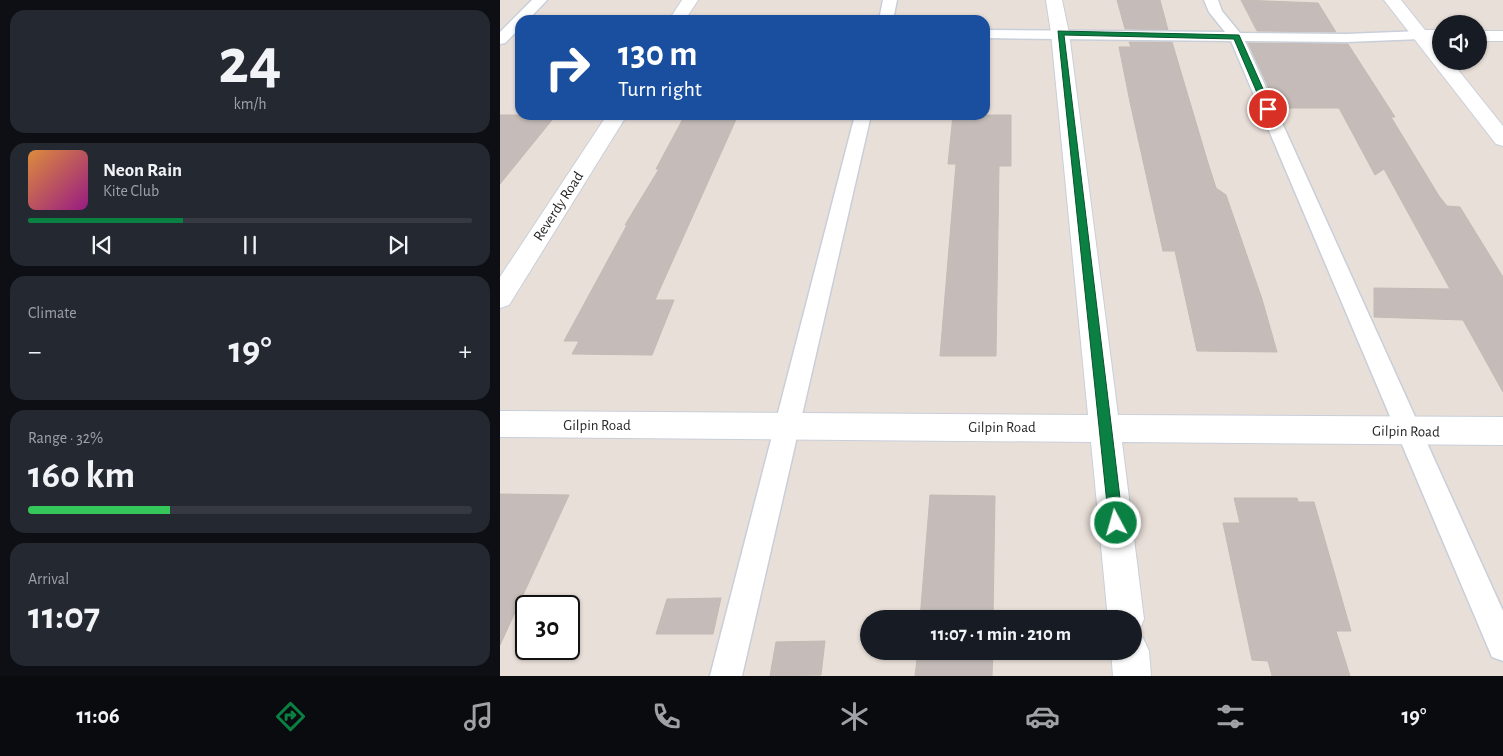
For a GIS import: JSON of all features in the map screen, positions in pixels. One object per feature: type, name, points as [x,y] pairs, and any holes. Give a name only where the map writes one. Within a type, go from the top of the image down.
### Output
[{"type":"street","points":[[680,15],[690,0]]},
{"type":"street","points":[[1054,0],[1060,33],[1125,610]]},
{"type":"street","points":[[1392,0],[1432,49]]},
{"type":"street","points":[[1421,35],[1432,35]]},
{"type":"street","points":[[1487,36],[1503,36]]},
{"type":"street","points":[[1448,70],[1503,140]]},
{"type":"street","name":"Reverdy Road","points":[[500,298],[614,120]]},
{"type":"street","name":"Gilpin Road","points":[[500,424],[1503,432]]},
{"type":"street","points":[[1131,660],[1132,676]]},
{"type":"lane","points":[[525,15],[540,0]]},
{"type":"lane","points":[[887,15],[890,0]]},
{"type":"lane","points":[[1211,0],[1216,12],[1236,37],[1503,646]]},
{"type":"lane","points":[[500,40],[515,25]]},
{"type":"lane","points":[[990,34],[1060,33],[1346,38],[1421,35]]},
{"type":"lane","points":[[726,676],[862,120]]},
{"type":"building","points":[[1117,0],[1160,0],[1168,30],[1125,29]]},
{"type":"building","points":[[1241,0],[1318,3],[1336,32],[1257,31]]},
{"type":"building","points":[[1129,42],[1172,42],[1216,188],[1226,195],[1262,299],[1277,352],[1197,351],[1175,251],[1163,251],[1130,102],[1119,47],[1131,47]]},
{"type":"building","points":[[1248,43],[1348,44],[1395,117],[1391,117],[1439,196],[1447,206],[1460,207],[1503,277],[1503,392],[1463,320],[1374,317],[1374,288],[1450,289],[1384,169],[1375,175],[1339,108],[1278,108]]},
{"type":"building","points":[[500,115],[515,115],[515,120],[552,120],[500,184]]},
{"type":"building","points":[[990,115],[1011,115],[1011,166],[999,166],[996,356],[940,356],[956,164],[948,164],[952,120],[990,120]]},
{"type":"building","points":[[682,120],[736,120],[655,300],[674,300],[652,355],[572,354],[579,341],[564,341],[627,225],[625,225],[659,169],[656,169]]},
{"type":"building","points":[[500,494],[569,495],[523,595],[515,595],[515,612],[500,645]]},
{"type":"building","points":[[930,495],[995,496],[993,610],[921,610]]},
{"type":"building","points":[[1234,498],[1297,498],[1298,502],[1314,502],[1351,631],[1336,631],[1350,676],[1272,676],[1268,661],[1252,660],[1223,523],[1240,523]]},
{"type":"building","points":[[721,598],[713,634],[656,634],[667,599]]},
{"type":"building","points":[[825,641],[821,675],[770,676],[776,642]]},
{"type":"building","points":[[917,660],[993,660],[992,676],[915,676]]},
{"type":"route","points":[[1116,523],[1060,33],[1236,37],[1268,109]]}]
